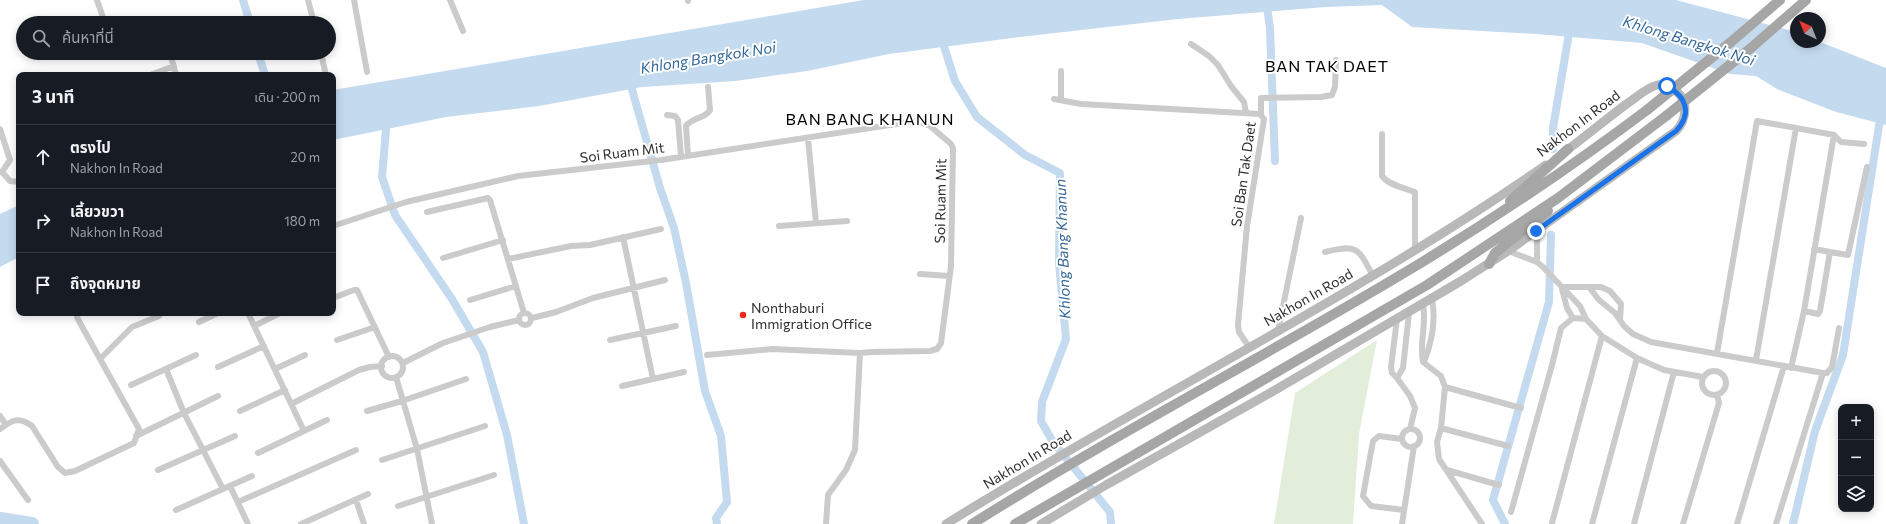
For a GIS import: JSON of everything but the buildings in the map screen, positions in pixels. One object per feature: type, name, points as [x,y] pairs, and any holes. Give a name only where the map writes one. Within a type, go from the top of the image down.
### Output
[{"type":"main road","name":"Nakhon In Road","points":[[972,524],[1061,469],[1270,351],[1420,263],[1498,214],[1562,171],[1647,110],[1780,0]]},
{"type":"main road","points":[[1015,524],[1427,285],[1558,198],[1666,116],[1750,48],[1806,0]]},
{"type":"main road","name":"Nakhon In Road","points":[[946,524],[1054,458],[1278,331],[1415,251],[1506,192],[1568,149],[1638,96],[1658,85],[1667,86],[1675,90],[1681,96],[1686,112],[1684,121],[1676,131],[1489,264],[1409,313],[1252,404],[1100,488],[1041,524]]},
{"type":"main road","points":[[1498,214],[1519,192],[1568,149]]},
{"type":"main road","points":[[1489,264],[1495,253],[1545,215],[1558,198]]},
{"type":"street","points":[[97,0],[103,16]]},
{"type":"street","points":[[308,0],[312,16]]},
{"type":"street","points":[[354,0],[367,72]]},
{"type":"street","points":[[450,0],[462,31]]},
{"type":"street","points":[[1191,44],[1209,56],[1218,65],[1231,86],[1244,102],[1246,113]]},
{"type":"street","points":[[172,60],[175,72]]},
{"type":"street","points":[[323,60],[325,71]]},
{"type":"street","points":[[1261,114],[1261,98],[1320,97],[1332,95],[1335,87],[1336,60]]},
{"type":"street","points":[[158,72],[174,66]]},
{"type":"street","points":[[1061,71],[1061,100]]},
{"type":"street","points":[[684,155],[686,126],[688,123],[709,113],[708,87]]},
{"type":"street","name":"Soi Ban Tak Daet","points":[[1054,99],[1081,104],[1261,114],[1264,118],[1247,226],[1238,325],[1239,332],[1249,347]]},
{"type":"street","points":[[667,114],[675,116],[678,120],[684,155]]},
{"type":"street","points":[[1717,353],[1757,120],[1834,135],[1841,142],[1864,144]]},
{"type":"street","name":"Soi Ruam Mit","points":[[336,225],[406,202],[518,176],[661,160],[684,155],[916,121],[930,126],[951,144],[953,148],[951,266],[941,343],[937,349],[930,352],[860,353]]},
{"type":"street","points":[[1756,360],[1796,128]]},
{"type":"street","points":[[0,129],[10,160],[1,172],[10,181],[16,182]]},
{"type":"street","points":[[1382,134],[1382,176],[1388,182],[1415,192],[1415,251]]},
{"type":"street","points":[[1737,524],[1788,367],[1804,311],[1834,135]]},
{"type":"street","points":[[808,138],[816,223]]},
{"type":"street","points":[[1814,249],[1848,255],[1867,167]]},
{"type":"street","points":[[427,212],[488,198],[491,202],[503,240],[524,313]]},
{"type":"street","points":[[1278,331],[1301,218]]},
{"type":"street","points":[[779,226],[848,221]]},
{"type":"street","points":[[508,259],[661,229]]},
{"type":"street","points":[[1536,231],[1537,262]]},
{"type":"street","points":[[623,237],[653,379]]},
{"type":"street","points":[[443,258],[503,240]]},
{"type":"street","points":[[1325,252],[1349,248],[1357,249],[1373,276]]},
{"type":"street","points":[[1508,251],[1537,262],[1580,306],[1586,319],[1602,336],[1637,358],[1664,370],[1703,377]]},
{"type":"street","points":[[1804,311],[1816,314],[1820,312],[1830,252]]},
{"type":"street","points":[[920,274],[950,276]]},
{"type":"street","points":[[519,320],[522,324],[526,325],[532,318],[634,286],[665,280]]},
{"type":"street","points":[[470,300],[516,286]]},
{"type":"street","points":[[1562,287],[1601,287],[1614,295],[1621,304],[1620,319]]},
{"type":"street","points":[[1562,287],[1567,308],[1573,318]]},
{"type":"street","points":[[1589,287],[1599,300],[1615,313],[1624,326],[1633,334],[1658,344],[1717,353],[1823,373],[1827,373],[1832,367],[1840,328]]},
{"type":"street","points":[[336,297],[357,290],[389,357]]},
{"type":"street","points":[[1424,362],[1430,345],[1434,311],[1432,299]]},
{"type":"street","points":[[1423,304],[1425,316],[1421,346],[1424,362],[1441,376],[1445,386],[1441,428],[1437,442],[1439,459],[1482,524]]},
{"type":"street","points":[[524,313],[529,314],[532,318]]},
{"type":"street","points":[[403,363],[443,343],[488,328],[519,320],[520,316],[524,313]]},
{"type":"street","points":[[1397,378],[1403,368],[1409,313]]},
{"type":"street","points":[[0,416],[3,427],[16,419],[22,420],[32,426],[58,467],[65,473],[75,471],[134,443],[139,429],[77,316]]},
{"type":"street","points":[[100,359],[132,327],[159,316]]},
{"type":"street","points":[[199,322],[212,316]]},
{"type":"street","points":[[249,316],[304,431]]},
{"type":"street","points":[[254,326],[274,316]]},
{"type":"street","points":[[1511,512],[1561,328],[1573,318],[1586,319]]},
{"type":"street","points":[[1397,319],[1391,367],[1392,373],[1410,396],[1415,408],[1410,429],[1403,433],[1402,439],[1406,446],[1414,446]]},
{"type":"street","points":[[610,340],[676,326]]},
{"type":"street","points":[[337,340],[376,327]]},
{"type":"street","points":[[1552,523],[1602,336]]},
{"type":"street","points":[[218,367],[264,346]]},
{"type":"street","points":[[707,355],[772,349],[860,353],[855,450],[846,470],[828,495],[826,524]]},
{"type":"street","points":[[131,385],[196,355]]},
{"type":"street","points":[[275,369],[305,355]]},
{"type":"street","points":[[396,377],[384,374],[382,366],[383,362],[389,357],[397,357],[403,363]]},
{"type":"street","points":[[1592,524],[1637,358]]},
{"type":"street","points":[[396,377],[402,371],[403,363]]},
{"type":"street","points":[[291,404],[359,370],[382,366]]},
{"type":"street","points":[[166,369],[184,413],[202,451],[223,489]]},
{"type":"street","points":[[1711,371],[1722,373],[1726,383],[1722,392],[1717,395],[1706,391],[1702,383],[1703,377],[1711,371]]},
{"type":"street","points":[[622,386],[684,372]]},
{"type":"street","points":[[1634,524],[1674,372]]},
{"type":"street","points":[[1776,524],[1823,373]]},
{"type":"street","points":[[396,377],[417,449],[432,524]]},
{"type":"street","points":[[367,411],[402,401],[466,379]]},
{"type":"street","points":[[1445,386],[1521,408]]},
{"type":"street","points":[[240,411],[285,390]]},
{"type":"street","points":[[1683,524],[1719,402],[1717,395]]},
{"type":"street","points":[[136,436],[218,396]]},
{"type":"street","points":[[258,453],[327,420]]},
{"type":"street","points":[[382,460],[485,426]]},
{"type":"street","points":[[1441,428],[1508,446]]},
{"type":"street","points":[[1402,524],[1414,446],[1418,443],[1420,437],[1418,432],[1410,429]]},
{"type":"street","points":[[158,470],[235,436]]},
{"type":"street","points":[[1402,439],[1379,436],[1373,441],[1363,496],[1371,506],[1404,510]]},
{"type":"street","points":[[238,502],[356,450]]},
{"type":"street","points":[[0,461],[28,500]]},
{"type":"street","points":[[1447,470],[1499,485]]},
{"type":"street","points":[[398,506],[494,475]]},
{"type":"street","points":[[176,510],[252,476]]},
{"type":"street","points":[[230,486],[248,524]]},
{"type":"street","points":[[301,524],[368,494]]},
{"type":"street","points":[[356,500],[364,524]]},
{"type":"green space","points":[[1377,340],[1359,434],[1353,524],[1274,524],[1295,393]]},
{"type":"water","name":"Khlong Bangkok Noi","points":[[864,0],[1676,0],[1790,31],[1790,48],[1826,48],[1826,44],[1886,68],[1886,125],[1836,112],[1777,89],[1756,76],[1730,74],[1642,43],[1536,34],[1412,27],[1382,5],[1325,7],[1178,19],[1020,37],[889,54],[807,71],[735,81],[642,87],[539,106],[446,117],[336,139],[336,89]]},
{"type":"water","points":[[16,206],[16,259],[0,267],[0,214]]},
{"type":"waterway","points":[[243,0],[248,16]]},
{"type":"waterway","points":[[1266,0],[1270,28],[1275,161]]},
{"type":"waterway","points":[[1553,149],[1553,128],[1570,27]]},
{"type":"waterway","name":"Khlong Bang Khanun","points":[[941,37],[955,81],[977,117],[1025,155],[1060,173],[1059,263],[1066,339],[1042,402],[1041,421],[1053,442],[1110,512],[1111,524]]},
{"type":"waterway","points":[[260,60],[264,72]]},
{"type":"waterway","points":[[629,79],[660,188],[674,228],[686,283],[705,391],[721,436],[727,502],[716,518],[717,524]]},
{"type":"waterway","points":[[1793,524],[1815,431],[1843,355],[1881,113]]},
{"type":"waterway","points":[[387,118],[382,177],[395,215],[452,299],[483,352],[507,435],[524,524]]},
{"type":"waterway","points":[[1505,524],[1493,500],[1549,302],[1551,235]]},
{"type":"waterway","points":[[0,519],[32,524]]},
{"type":"place","name":"Nonthaburi Immigration Office","points":[[743,315]]},
{"type":"district","name":"BAN TAK DAET","points":[[1327,65]]},
{"type":"district","name":"BAN BANG KHANUN","points":[[870,118]]},
{"type":"route","points":[[1536,231],[1630,166],[1682,125],[1686,112],[1685,105],[1681,96],[1675,90],[1667,86]]}]
